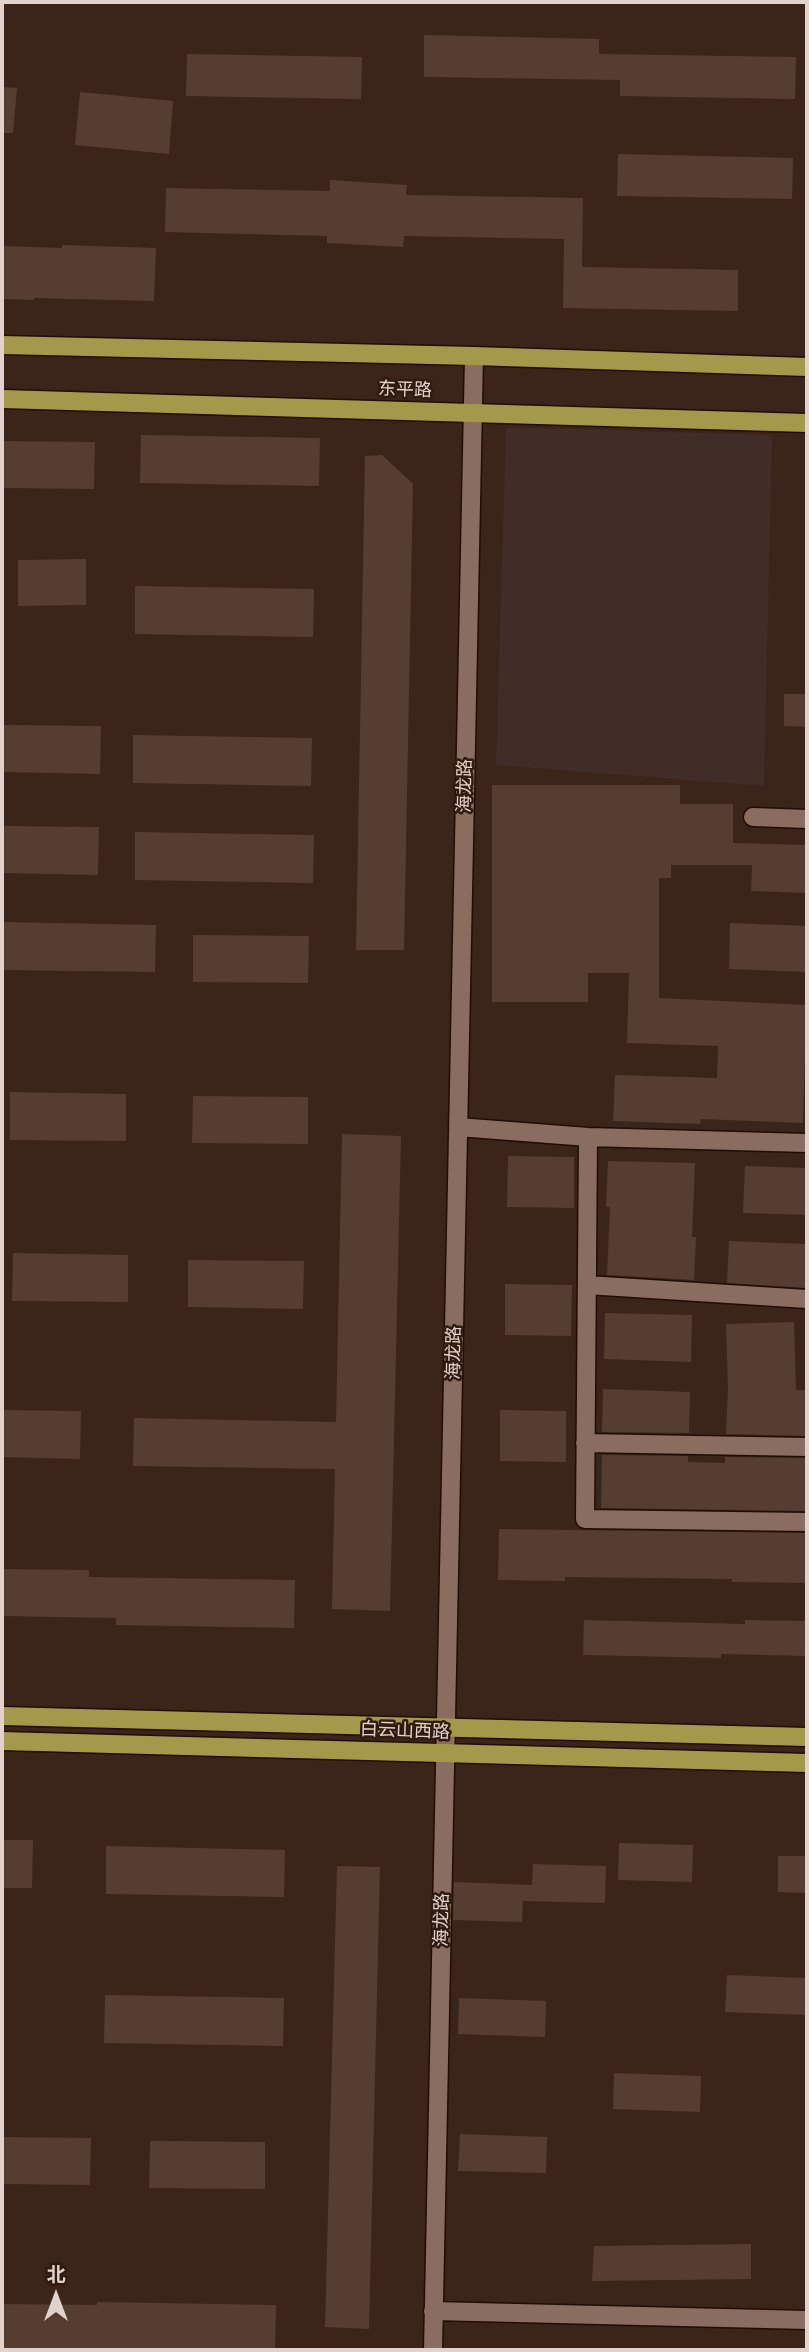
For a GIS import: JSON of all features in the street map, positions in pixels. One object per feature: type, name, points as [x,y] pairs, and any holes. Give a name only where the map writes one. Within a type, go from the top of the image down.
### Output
[{"type":"main road","name":"东平路","points":[[2,345],[807,367]]},
{"type":"main road","name":"东平路","points":[[2,399],[807,423]]},
{"type":"main road","name":"白云山西路","points":[[2,1716],[807,1737]]},
{"type":"main road","name":"白云山西路","points":[[2,1741],[807,1763]]},
{"type":"street","name":"海龙路","points":[[433,2350],[474,356]]},
{"type":"street","points":[[753,817],[807,819]]},
{"type":"street","points":[[458,1126],[588,1137],[807,1143]]},
{"type":"street","points":[[588,1137],[585,1519],[807,1522]]},
{"type":"street","points":[[587,1285],[807,1299]]},
{"type":"street","points":[[585,1443],[807,1447]]},
{"type":"street","points":[[433,2311],[807,2320]]},
{"type":"shaded area","points":[[506,427],[772,435],[764,786],[496,765]]},
{"type":"building","points":[[424,35],[599,39],[599,54],[796,57],[795,99],[620,96],[620,80],[424,77]]},
{"type":"building","points":[[187,54],[362,57],[361,99],[186,96]]},
{"type":"building","points":[[2,87],[17,88],[13,133],[2,133]]},
{"type":"building","points":[[80,92],[173,101],[169,154],[75,145]]},
{"type":"building","points":[[618,154],[793,158],[792,199],[617,196]]},
{"type":"building","points":[[330,180],[407,185],[406,195],[583,198],[582,267],[738,270],[738,311],[563,308],[564,239],[404,236],[403,247],[327,243],[327,236],[165,232],[166,188],[330,191]]},
{"type":"building","points":[[62,245],[156,248],[154,301],[2,299],[2,246],[62,248]]},
{"type":"building","points":[[141,435],[320,438],[319,486],[140,483]]},
{"type":"building","points":[[2,441],[95,442],[94,489],[2,488]]},
{"type":"building","points":[[382,455],[413,484],[404,950],[356,950],[365,456]]},
{"type":"building","points":[[86,559],[86,605],[18,606],[18,560]]},
{"type":"building","points":[[135,586],[314,589],[313,637],[135,634]]},
{"type":"building","points":[[784,694],[807,694],[807,727],[784,726]]},
{"type":"building","points":[[2,725],[101,726],[100,774],[2,772]]},
{"type":"building","points":[[133,735],[312,738],[311,786],[133,783]]},
{"type":"building","points":[[492,785],[680,785],[680,804],[733,804],[733,843],[807,845],[807,893],[751,891],[752,865],[671,865],[671,878],[659,878],[659,998],[807,1005],[803,1123],[701,1119],[700,1124],[613,1121],[615,1075],[717,1078],[718,1046],[627,1043],[629,973],[588,973],[588,1002],[492,1002]]},
{"type":"building","points":[[2,826],[99,827],[98,875],[2,873]]},
{"type":"building","points":[[135,832],[314,835],[313,883],[135,880]]},
{"type":"building","points":[[2,922],[156,925],[155,972],[2,970]]},
{"type":"building","points":[[730,923],[807,926],[807,972],[729,969]]},
{"type":"building","points":[[193,935],[309,936],[308,983],[193,982]]},
{"type":"building","points":[[10,1092],[126,1094],[126,1141],[10,1140]]},
{"type":"building","points":[[193,1096],[308,1097],[308,1144],[192,1143]]},
{"type":"building","points":[[342,1134],[401,1136],[390,1611],[332,1609],[335,1469],[133,1466],[134,1418],[336,1422]]},
{"type":"building","points":[[508,1156],[574,1157],[574,1208],[507,1207]]},
{"type":"building","points":[[608,1161],[695,1163],[692,1237],[696,1237],[694,1280],[607,1275],[610,1207],[606,1207]]},
{"type":"building","points":[[745,1166],[807,1168],[807,1215],[743,1213]]},
{"type":"building","points":[[729,1241],[807,1244],[807,1288],[727,1283]]},
{"type":"building","points":[[13,1253],[128,1255],[128,1302],[12,1301]]},
{"type":"building","points":[[188,1260],[304,1261],[303,1309],[188,1307]]},
{"type":"building","points":[[505,1284],[572,1285],[571,1336],[505,1335]]},
{"type":"building","points":[[605,1313],[692,1315],[691,1362],[604,1359]]},
{"type":"building","points":[[794,1322],[796,1390],[807,1390],[807,1436],[726,1434],[726,1324]]},
{"type":"building","points":[[603,1389],[690,1392],[689,1433],[602,1432]]},
{"type":"building","points":[[2,1410],[81,1411],[80,1459],[2,1457]]},
{"type":"building","points":[[500,1410],[566,1411],[566,1462],[500,1461]]},
{"type":"building","points":[[602,1455],[688,1456],[688,1462],[725,1463],[725,1457],[807,1458],[807,1511],[601,1508]]},
{"type":"building","points":[[499,1529],[807,1533],[807,1583],[732,1582],[732,1579],[565,1577],[565,1581],[498,1580]]},
{"type":"building","points":[[2,1569],[89,1570],[89,1577],[295,1580],[294,1628],[116,1625],[116,1618],[2,1616]]},
{"type":"building","points":[[584,1620],[745,1624],[745,1620],[807,1621],[807,1656],[721,1654],[721,1658],[583,1655]]},
{"type":"building","points":[[2,1840],[33,1840],[32,1888],[2,1888]]},
{"type":"building","points":[[619,1843],[693,1845],[692,1882],[618,1880]]},
{"type":"building","points":[[106,1846],[285,1850],[284,1897],[106,1894]]},
{"type":"building","points":[[778,1856],[807,1856],[807,1893],[778,1892]]},
{"type":"building","points":[[533,1864],[606,1866],[605,1903],[523,1901],[522,1922],[453,1920],[454,1882],[532,1885]]},
{"type":"building","points":[[337,1866],[380,1867],[369,2329],[325,2327]]},
{"type":"building","points":[[727,1975],[807,1978],[807,2015],[725,2012]]},
{"type":"building","points":[[105,1995],[284,1998],[283,2046],[104,2043]]},
{"type":"building","points":[[459,1998],[546,2001],[545,2037],[458,2034]]},
{"type":"building","points":[[614,2073],[701,2076],[700,2112],[613,2109]]},
{"type":"building","points":[[460,2134],[547,2137],[546,2173],[458,2171]]},
{"type":"building","points":[[2,2137],[91,2138],[90,2185],[2,2184]]},
{"type":"building","points":[[150,2141],[265,2142],[265,2189],[149,2188]]},
{"type":"building","points":[[751,2244],[751,2279],[592,2281],[594,2246]]},
{"type":"building","points":[[97,2302],[276,2305],[275,2350],[2,2350],[2,2304],[97,2305]]}]
